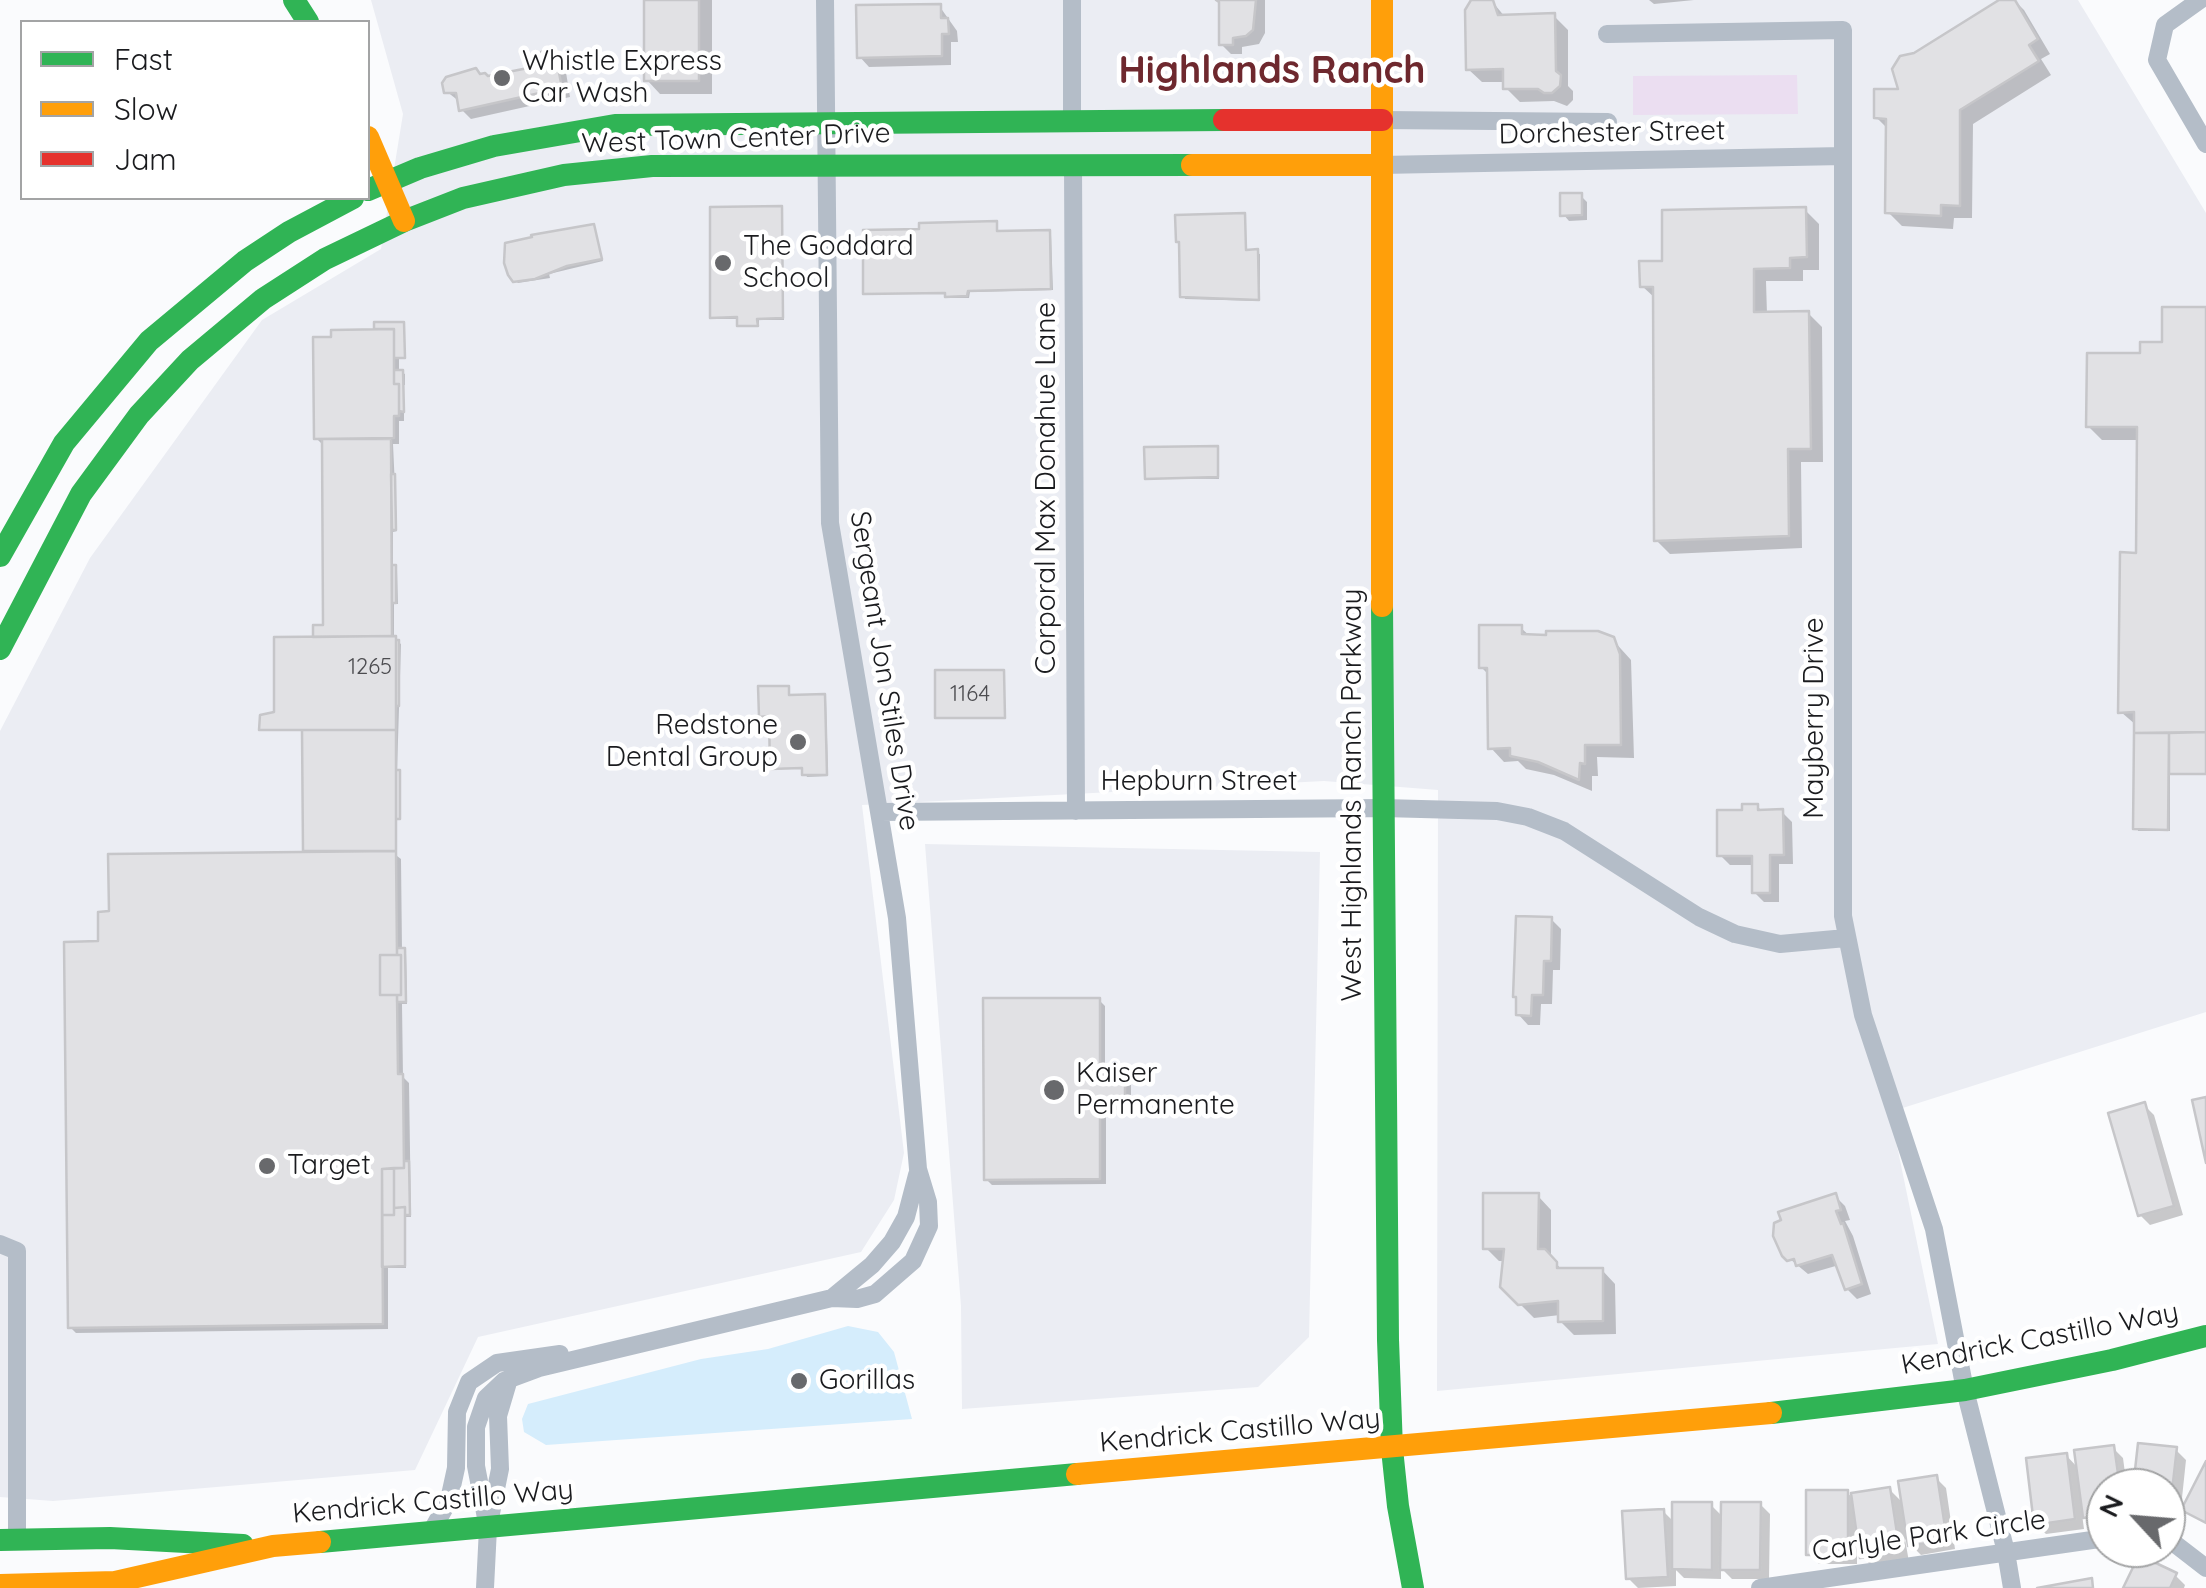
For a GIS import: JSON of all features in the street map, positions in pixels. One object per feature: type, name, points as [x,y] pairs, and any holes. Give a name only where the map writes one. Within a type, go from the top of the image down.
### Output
[{"type":"main road","name":"West Highlands Ranch Parkway","points":[[1382,0],[1386,1223],[1392,1448],[1413,1588]]},
{"type":"main road","name":"West Town Center Drive","points":[[378,185],[475,152],[572,130],[630,125],[1382,120]]},
{"type":"main road","points":[[370,147],[378,185],[404,220]]},
{"type":"main road","name":"West Town Center Drive","points":[[0,650],[81,494],[124,434],[178,373],[242,315],[292,279],[404,220],[494,190],[582,172],[670,166],[1382,165]]},
{"type":"main road","points":[[0,556],[64,443],[150,341],[244,261],[349,200]]},
{"type":"main road","name":"Kendrick Castillo Way","points":[[8,1541],[110,1538],[273,1546],[1792,1411],[1965,1390],[2206,1336]]},
{"type":"main road","name":"Kendrick Castillo Way","points":[[0,1584],[115,1582],[273,1546]]},
{"type":"street","name":"Sergeant Jon Stiles Drive","points":[[485,1588],[488,1528],[476,1466],[476,1427],[486,1398],[510,1378],[832,1298],[857,1299],[876,1294],[913,1262],[926,1238],[930,1214],[918,1169],[898,929],[830,515],[826,0]]},
{"type":"street","points":[[1072,0],[1072,121]]},
{"type":"street","points":[[2200,0],[2165,25],[2158,60],[2206,144]]},
{"type":"street","name":"Mayberry Drive","points":[[1607,34],[1844,30],[1842,788],[1846,938],[1863,1015],[1934,1229],[1965,1390],[2012,1588]]},
{"type":"street","name":"Dorchester Street","points":[[1382,120],[1608,122]]},
{"type":"street","name":"Dorchester Street","points":[[1382,165],[1843,156]]},
{"type":"street","name":"Corporal Max Donahue Lane","points":[[1073,165],[1076,810]]},
{"type":"street","name":"Hepburn Street","points":[[879,812],[1475,809],[1528,816],[1564,830],[1686,909],[1734,934],[1780,944],[1846,938]]},
{"type":"street","name":"Sergeant Jon Stiles Drive","points":[[832,1298],[872,1266],[892,1242],[911,1202],[918,1169]]},
{"type":"street","points":[[0,1244],[17,1250],[8,1541]]},
{"type":"street","name":"Sergeant Jon Stiles Drive","points":[[430,1534],[450,1500],[456,1468],[457,1412],[462,1394],[472,1380],[487,1368],[508,1360],[616,1350]]},
{"type":"street","name":"Carlyle Park Circle","points":[[1760,1588],[2086,1541]]},
{"type":"street","points":[[2186,1552],[2206,1568]]},
{"type":"shaded area","points":[[371,0],[2078,0],[2206,213],[2206,1012],[1890,1112],[1938,1344],[1437,1391],[1438,790],[1324,781],[862,805],[904,1153],[894,1200],[861,1252],[478,1337],[415,1470],[53,1501],[0,1497],[0,731],[90,558],[262,320],[381,249],[403,114]]},
{"type":"shaded area","points":[[1797,75],[1798,114],[1633,115],[1633,76]]},
{"type":"shaded area","points":[[925,844],[1320,852],[1309,1337],[1258,1387],[962,1409],[961,1306]]},
{"type":"water","points":[[848,1326],[878,1332],[894,1352],[912,1419],[546,1445],[524,1432],[522,1419],[528,1404],[701,1359],[768,1349]]},
{"type":"building","points":[[644,0],[699,0],[699,81],[644,81]]},
{"type":"building","points":[[1216,0],[1256,0],[1253,30],[1233,38],[1233,45],[1219,45]]},
{"type":"building","points":[[1471,0],[1493,0],[1498,15],[1555,13],[1560,86],[1552,93],[1503,89],[1503,69],[1466,70],[1465,10]]},
{"type":"building","points":[[1999,0],[2015,0],[2038,39],[2029,45],[2039,61],[1960,110],[1960,206],[1941,205],[1941,216],[1885,213],[1886,119],[1874,118],[1874,89],[1898,89],[1892,69],[1900,56],[1914,53]]},
{"type":"building","points":[[941,4],[941,18],[948,18],[949,34],[942,34],[942,56],[857,58],[856,5]]},
{"type":"building","name":"Whistle Express Car Wash","points":[[554,47],[562,88],[459,111],[456,93],[444,93],[442,83],[446,77],[476,68],[488,76],[543,65],[541,52]]},
{"type":"building","points":[[1560,193],[1582,193],[1582,215],[1560,216]]},
{"type":"building","points":[[782,206],[783,318],[757,319],[758,326],[737,326],[737,317],[710,318],[710,207]]},
{"type":"building","points":[[1806,207],[1807,257],[1790,258],[1790,268],[1754,269],[1754,312],[1809,311],[1811,449],[1788,449],[1789,536],[1654,541],[1653,287],[1640,287],[1639,261],[1662,261],[1662,210]]},
{"type":"building","points":[[1245,213],[1246,250],[1258,249],[1259,300],[1180,297],[1175,215]]},
{"type":"building","points":[[997,221],[997,231],[1050,230],[1051,289],[968,291],[967,296],[945,297],[945,293],[863,294],[863,230],[919,229],[919,223]]},
{"type":"building","points":[[594,224],[602,259],[567,266],[535,279],[513,282],[508,275],[505,243]]},
{"type":"building","points":[[2162,307],[2206,307],[2206,732],[2134,733],[2134,712],[2118,713],[2120,552],[2136,553],[2137,427],[2086,427],[2087,353],[2140,353],[2140,342],[2162,342]]},
{"type":"building","points":[[374,322],[404,322],[405,358],[394,358],[394,329],[374,329]]},
{"type":"building","points":[[394,329],[394,384],[399,384],[399,416],[394,416],[394,438],[314,439],[313,337],[331,337],[331,330]]},
{"type":"building","points":[[394,370],[403,370],[404,412],[399,411],[399,384],[394,384]]},
{"type":"building","points":[[322,439],[391,439],[392,636],[313,637],[313,625],[323,625]]},
{"type":"building","points":[[1218,446],[1218,477],[1145,479],[1144,447]]},
{"type":"building","points":[[391,474],[395,474],[396,530],[392,530]]},
{"type":"building","points":[[392,565],[396,565],[396,603],[392,603]]},
{"type":"building","points":[[1479,625],[1522,625],[1522,634],[1598,631],[1614,637],[1620,654],[1621,745],[1585,745],[1585,764],[1580,763],[1579,780],[1538,762],[1510,756],[1510,748],[1488,749],[1487,668],[1479,668]]},
{"type":"building","points":[[396,636],[396,730],[259,730],[260,715],[274,712],[274,637]]},
{"type":"building","points":[[399,640],[399,706],[396,706]]},
{"type":"building","points":[[935,670],[1004,670],[1005,718],[935,718]]},
{"type":"building","name":"Redstone Dental Group","points":[[758,686],[789,686],[789,695],[825,694],[827,775],[802,775],[802,768],[770,769],[769,716],[759,717]]},
{"type":"building","points":[[302,730],[396,730],[396,851],[303,851]]},
{"type":"building","points":[[2206,732],[2206,774],[2169,774],[2169,733]]},
{"type":"building","points":[[2134,733],[2169,733],[2168,830],[2133,829]]},
{"type":"building","points":[[396,770],[400,770],[400,819],[396,819]]},
{"type":"building","points":[[1742,804],[1758,804],[1758,810],[1783,809],[1784,855],[1770,855],[1770,893],[1752,893],[1752,856],[1717,856],[1717,810],[1742,810]]},
{"type":"building","points":[[396,851],[397,955],[380,955],[380,995],[397,995],[404,1168],[382,1169],[383,1324],[68,1328],[64,942],[98,941],[98,912],[109,911],[108,854]]},
{"type":"building","points":[[1516,916],[1552,917],[1551,961],[1544,961],[1543,995],[1532,995],[1531,1016],[1516,1015],[1513,997]]},
{"type":"building","points":[[397,948],[405,948],[406,1002],[397,1002],[397,995],[401,995],[401,955],[397,955]]},
{"type":"building","points":[[380,955],[401,955],[401,995],[380,995]]},
{"type":"building","name":"Kaiser Permanente","points":[[983,998],[1100,998],[1100,1075],[1125,1075],[1125,1105],[1100,1105],[1100,1179],[984,1180]]},
{"type":"building","points":[[2206,1097],[2206,1163],[2192,1100]]},
{"type":"building","points":[[2145,1102],[2174,1206],[2138,1216],[2108,1113]]},
{"type":"building","points":[[404,1161],[409,1161],[410,1215],[405,1215],[405,1207],[394,1208],[394,1168],[404,1168]]},
{"type":"building","points":[[394,1168],[394,1215],[382,1215],[382,1169]]},
{"type":"building","points":[[1483,1193],[1539,1193],[1538,1249],[1545,1249],[1557,1262],[1557,1268],[1603,1268],[1603,1321],[1558,1322],[1558,1301],[1518,1305],[1500,1287],[1504,1249],[1483,1249]]},
{"type":"building","points":[[1836,1193],[1841,1210],[1836,1211],[1862,1284],[1845,1290],[1832,1255],[1796,1266],[1794,1259],[1787,1261],[1782,1256],[1773,1236],[1774,1223],[1781,1220],[1778,1212]]},
{"type":"building","points":[[405,1207],[405,1266],[382,1267],[382,1215],[394,1215],[394,1208]]},
{"type":"building","points":[[2138,1443],[2177,1447],[2175,1468],[2135,1468]]},
{"type":"building","points":[[2114,1445],[2117,1468],[2086,1468],[2086,1518],[2083,1518],[2074,1450]]},
{"type":"building","points":[[2067,1453],[2075,1519],[2034,1525],[2026,1458]]},
{"type":"building","points":[[2206,1461],[2206,1523],[2186,1513],[2186,1500]]},
{"type":"building","points":[[1937,1475],[1947,1540],[1908,1546],[1898,1481]]},
{"type":"building","points":[[1890,1487],[1900,1553],[1860,1558],[1851,1493]]},
{"type":"building","points":[[1806,1490],[1848,1490],[1848,1555],[1806,1555]]},
{"type":"building","points":[[1672,1502],[1712,1502],[1712,1570],[1672,1569]]},
{"type":"building","points":[[1721,1502],[1761,1502],[1760,1570],[1720,1570]]},
{"type":"building","points":[[1664,1509],[1668,1577],[1626,1579],[1622,1511]]},
{"type":"building","points":[[2133,1568],[2166,1568],[2177,1573],[2170,1588],[2123,1588]]},
{"type":"building","points":[[2092,1578],[2093,1588],[2037,1588]]},
{"type":"traffic: fast","points":[[294,0],[307,20]]},
{"type":"traffic: fast","points":[[370,189],[420,168],[494,146],[615,125],[1224,120]]},
{"type":"traffic: fast","points":[[0,649],[81,494],[139,415],[190,360],[263,299],[325,259],[404,221],[463,198],[564,175],[652,166],[1192,165]]},
{"type":"traffic: fast","points":[[0,556],[64,443],[149,341],[245,261],[349,200]]},
{"type":"traffic: fast","points":[[1382,606],[1388,1340],[1392,1449],[1413,1588]]},
{"type":"traffic: fast","points":[[1771,1413],[1965,1390],[2206,1336]]},
{"type":"traffic: fast","points":[[320,1542],[1077,1474]]},
{"type":"traffic: fast","points":[[0,1540],[110,1538],[243,1545]]},
{"type":"traffic: slow","points":[[1382,0],[1382,606]]},
{"type":"traffic: slow","points":[[370,142],[404,221]]},
{"type":"traffic: slow","points":[[1192,165],[1381,165]]},
{"type":"traffic: slow","points":[[1077,1474],[1771,1413]]},
{"type":"traffic: slow","points":[[0,1585],[115,1582],[273,1546],[320,1542]]},
{"type":"traffic: jam","points":[[1224,120],[1382,120]]},
{"type":"place","name":"Whistle Express Car Wash","points":[[502,78]]},
{"type":"place","name":"The Goddard School","points":[[723,263]]},
{"type":"place","name":"Redstone Dental Group","points":[[798,742]]},
{"type":"place","name":"Kaiser Permanente","points":[[1054,1090]]},
{"type":"place","name":"Target","points":[[267,1166]]},
{"type":"place","name":"Gorillas","points":[[799,1381]]},
{"type":"district","name":"Highlands Ranch","points":[[1272,72]]}]
